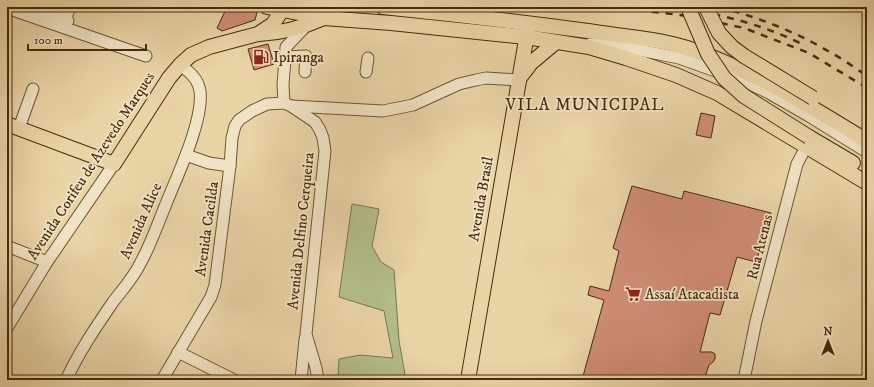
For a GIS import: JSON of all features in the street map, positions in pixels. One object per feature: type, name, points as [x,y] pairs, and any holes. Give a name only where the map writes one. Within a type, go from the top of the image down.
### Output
[{"type":"main road","points":[[267,7],[324,18],[527,30],[656,41],[685,48],[747,72],[785,92],[867,141]]},
{"type":"main road","points":[[383,7],[527,30],[556,42],[589,47],[676,75],[717,94],[807,142],[867,171]]},
{"type":"main road","points":[[688,7],[708,54],[724,78],[734,88],[807,142],[867,182]]},
{"type":"main road","points":[[706,7],[719,33],[732,47],[744,56],[867,131]]},
{"type":"main road","points":[[258,34],[273,24],[282,9]]},
{"type":"main road","points":[[258,34],[276,34],[304,27],[324,18]]},
{"type":"main road","name":"Avenida Brasil","points":[[468,380],[527,30]]},
{"type":"main road","name":"Avenida Corifeu de Azevedo Marques","points":[[114,164],[169,78],[191,55],[209,47],[258,34]]},
{"type":"main road","points":[[519,80],[528,67],[556,42]]},
{"type":"main road","points":[[13,126],[114,164]]},
{"type":"street","points":[[7,8],[146,56],[142,49],[32,7]]},
{"type":"street","points":[[64,20],[70,7]]},
{"type":"street","points":[[288,104],[283,85],[286,52],[304,27]]},
{"type":"street","points":[[276,34],[286,52],[306,56],[304,72]]},
{"type":"street","points":[[570,44],[614,45],[679,58],[746,82],[769,93],[867,152]]},
{"type":"street","points":[[366,72],[368,58]]},
{"type":"street","name":"Avenida Alice","points":[[66,380],[87,340],[141,263],[186,155],[196,124],[199,110],[200,91],[192,74],[180,65]]},
{"type":"street","points":[[719,73],[747,72]]},
{"type":"street","name":"Avenida Cacilda","points":[[162,380],[211,296],[215,284],[230,166],[232,138],[235,126],[246,114],[262,106],[272,104],[383,111],[413,105],[459,84],[476,80],[486,78],[519,80]]},
{"type":"street","points":[[13,126],[33,88]]},
{"type":"street","name":"Avenida Delfino Cerqueira","points":[[288,104],[315,122],[323,138],[325,151],[306,334],[318,380]]},
{"type":"street","name":"Rua Atenas","points":[[744,380],[756,321],[797,164],[807,142]]},
{"type":"street","points":[[186,155],[209,163],[230,166]]},
{"type":"street","name":"Avenida Corifeu de Azevedo Marques","points":[[7,328],[47,262],[114,164]]},
{"type":"street","points":[[7,246],[47,262]]},
{"type":"street","points":[[301,380],[306,334]]},
{"type":"street","points":[[178,352],[234,380]]},
{"type":"green space","points":[[352,204],[379,209],[372,246],[381,262],[394,270],[399,341],[406,380],[355,380],[338,376],[339,359],[360,355],[393,358],[384,311],[339,297]]},
{"type":"building","points":[[227,7],[242,7],[257,12],[255,20],[222,31],[217,28]]},
{"type":"building","name":"Ipiranga","points":[[268,44],[274,64],[254,70],[248,49]]},
{"type":"building","points":[[701,113],[715,116],[711,138],[696,135]]},
{"type":"building","points":[[632,186],[682,199],[684,191],[771,213],[756,262],[737,257],[720,315],[710,313],[700,352],[712,352],[715,354],[715,359],[709,365],[704,380],[582,380],[604,300],[588,295],[590,286],[609,291],[619,251],[613,248]]},
{"type":"railway","points":[[610,7],[689,16],[744,28],[809,53],[867,88]]},
{"type":"railway","points":[[672,7],[724,16],[758,26],[806,46]]},
{"type":"railway","points":[[719,7],[761,20],[802,37],[838,57],[867,76]]},
{"type":"place","name":"Ipiranga","points":[[261,57]]},
{"type":"place","name":"Assaí Atacadista","points":[[633,294]]},
{"type":"district","name":"VILA MUNICIPAL","points":[[585,105]]}]
